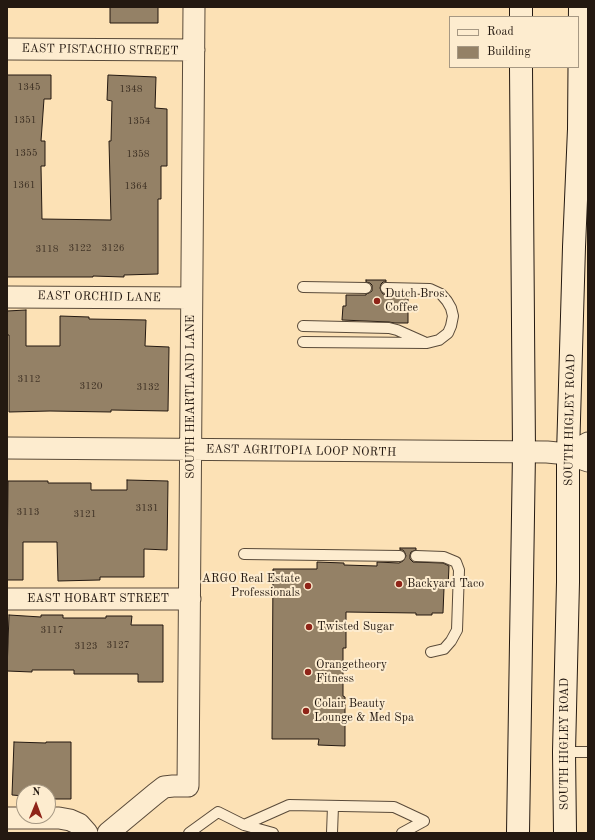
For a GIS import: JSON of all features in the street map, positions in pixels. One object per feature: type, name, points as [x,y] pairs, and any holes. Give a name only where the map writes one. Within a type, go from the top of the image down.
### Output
[{"type":"main road","name":"SOUTH HIGLEY ROAD","points":[[565,833],[564,752],[568,456],[579,129],[580,7]]},
{"type":"main road","points":[[518,833],[524,452],[521,68]]},
{"type":"street","name":"SOUTH HEARTLAND LANE","points":[[108,833],[164,787],[188,786],[194,7]]},
{"type":"street","name":"EAST PISTACHIO STREET","points":[[7,49],[194,50]]},
{"type":"street","name":"EAST ORCHID LANE","points":[[7,296],[191,298]]},
{"type":"street","points":[[568,456],[588,443]]},
{"type":"street","name":"EAST AGRITOPIA LOOP NORTH","points":[[7,448],[524,452],[568,456]]},
{"type":"street","name":"EAST HOBART STREET","points":[[7,599],[190,599]]},
{"type":"street","points":[[7,818],[59,818],[70,820],[78,824],[87,833]]},
{"type":"lane","points":[[303,287],[366,288]]},
{"type":"lane","points":[[303,342],[427,343],[439,340],[448,333],[453,316],[448,302],[441,294],[430,289],[386,288]]},
{"type":"lane","points":[[303,326],[389,328],[427,343]]},
{"type":"lane","points":[[244,554],[400,556]]},
{"type":"lane","points":[[416,556],[444,557],[456,562],[459,570],[457,630],[451,641],[444,649],[431,652]]},
{"type":"lane","points":[[564,752],[588,752]]},
{"type":"lane","points":[[247,829],[289,805],[394,807],[424,821],[402,833]]},
{"type":"lane","points":[[332,833],[333,806]]},
{"type":"lane","points":[[189,833],[218,812],[247,829],[273,833]]},
{"type":"building","points":[[110,7],[158,7],[158,23],[110,23]]},
{"type":"building","points":[[7,75],[51,75],[51,99],[44,99],[41,141],[45,141],[45,166],[41,166],[42,219],[111,220],[109,141],[111,141],[112,101],[107,100],[108,75],[156,77],[155,108],[167,109],[167,166],[161,166],[161,199],[158,199],[158,274],[124,275],[124,277],[7,277]]},
{"type":"building","name":"Dutch Bros. Coffee","points":[[366,280],[386,280],[386,282],[381,284],[380,288],[386,296],[408,296],[408,323],[342,320],[343,306],[346,306],[346,295],[366,295],[372,291],[372,285],[366,282]]},
{"type":"building","points":[[26,310],[26,346],[60,346],[60,316],[89,317],[89,319],[146,320],[145,346],[169,347],[168,411],[111,410],[111,412],[9,412],[9,335],[7,335],[7,311]]},
{"type":"building","points":[[127,480],[168,481],[167,550],[144,549],[144,577],[100,577],[100,580],[58,581],[57,542],[23,542],[23,580],[7,580],[8,481],[91,483],[91,490],[127,490]]},
{"type":"building","points":[[400,548],[416,548],[416,550],[411,552],[410,555],[410,559],[413,562],[443,563],[449,566],[448,588],[444,588],[443,613],[416,615],[416,613],[346,612],[346,648],[343,648],[345,746],[318,745],[319,739],[272,739],[273,569],[317,569],[317,562],[377,566],[377,562],[399,563],[403,561],[406,556]]},
{"type":"building","points":[[9,615],[41,617],[41,615],[63,615],[63,618],[106,618],[106,616],[132,616],[131,625],[163,625],[163,682],[138,682],[138,674],[74,674],[74,670],[32,670],[32,672],[7,671]]},
{"type":"building","points":[[14,742],[71,742],[71,799],[56,799],[56,784],[16,784],[16,795],[12,795]]},
{"type":"place","name":"Dutch Bros. Coffee","points":[[377,301]]},
{"type":"place","name":"Backyard Taco","points":[[399,584]]},
{"type":"place","name":"ARGO Real Estate Professionals","points":[[308,586]]},
{"type":"place","name":"Twisted Sugar","points":[[309,627]]},
{"type":"place","name":"Orangetheory Fitness","points":[[308,672]]},
{"type":"place","name":"Colair Beauty Lounge & Med Spa","points":[[306,711]]}]
